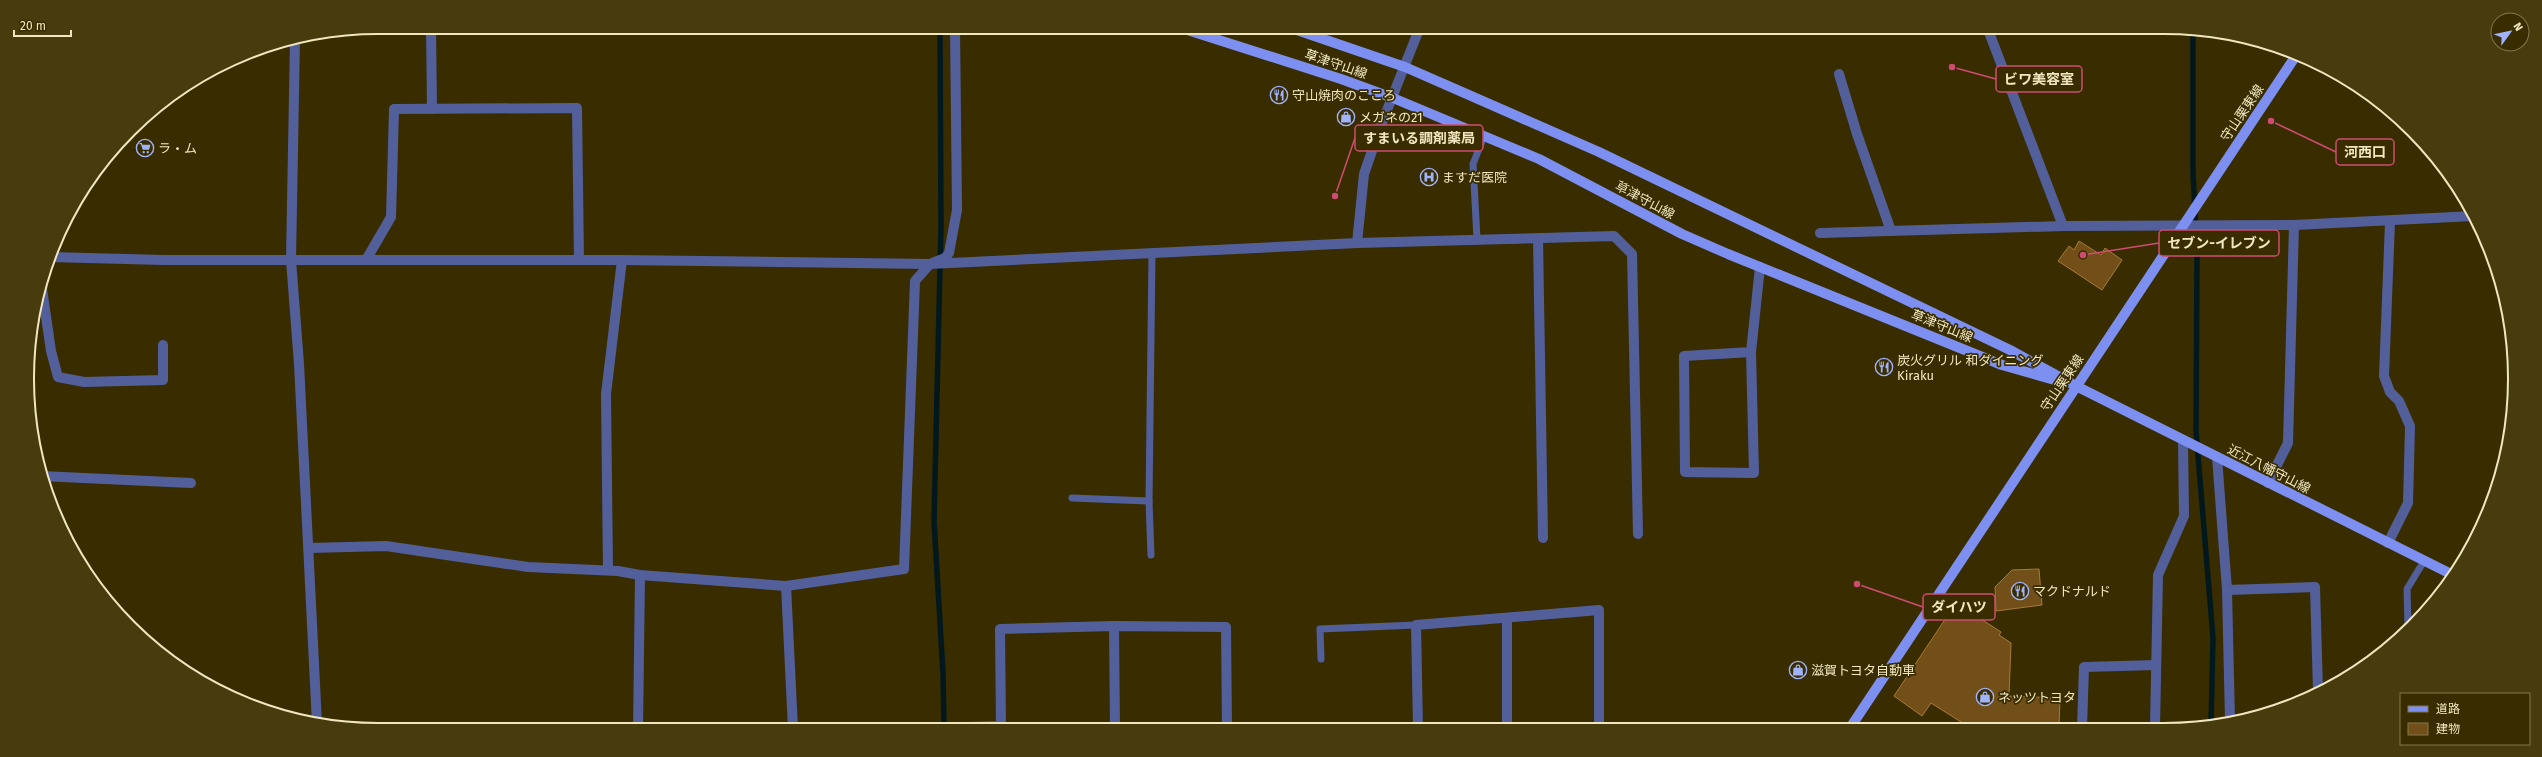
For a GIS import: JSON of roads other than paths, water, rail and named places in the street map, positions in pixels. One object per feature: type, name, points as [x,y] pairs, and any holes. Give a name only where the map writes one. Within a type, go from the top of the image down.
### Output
[{"type":"main road","name":"草津守山線","points":[[1201,34],[1320,71],[1393,98],[1539,159],[1682,234],[1760,267],[2002,365],[2076,386]]},
{"type":"main road","name":"草津守山線","points":[[1308,34],[1405,67],[1599,152],[2010,350],[2076,386]]},
{"type":"main road","name":"守山栗東線","points":[[1853,723],[2293,59]]},
{"type":"main road","name":"近江八幡守山線","points":[[2076,386],[2448,573]]},
{"type":"street","points":[[431,34],[432,109]]},
{"type":"street","points":[[308,548],[386,546],[528,568],[608,570],[640,575],[786,586],[904,569],[915,280],[930,264],[946,258],[949,253],[957,210],[954,34]]},
{"type":"street","points":[[1357,243],[1364,174],[1380,128],[1417,34]]},
{"type":"street","points":[[1990,34],[2063,226]]},
{"type":"street","points":[[295,45],[291,260],[317,717]]},
{"type":"street","points":[[1839,74],[1857,134],[1891,231]]},
{"type":"street","points":[[366,260],[391,217],[394,110],[577,108],[579,260]]},
{"type":"street","points":[[1820,233],[2063,226],[2294,225],[2390,222],[2467,216]]},
{"type":"street","points":[[2388,543],[2408,503],[2410,426],[2399,401],[2390,392],[2384,376],[2390,222]]},
{"type":"street","points":[[2268,483],[2288,443],[2294,225]]},
{"type":"street","points":[[56,257],[291,260],[622,260],[930,264],[1357,243],[1614,236],[1632,254],[1638,534]]},
{"type":"street","points":[[1538,239],[1543,538]]},
{"type":"street","points":[[608,570],[606,394],[622,260]]},
{"type":"street","points":[[1751,352],[1684,356],[1685,472],[1754,473],[1751,352],[1760,267]]},
{"type":"street","points":[[44,300],[50,344],[58,377],[84,382],[163,380],[163,345]]},
{"type":"street","points":[[2155,723],[2158,575],[2184,516],[2183,440]]},
{"type":"street","points":[[2217,457],[2227,590],[2230,716]]},
{"type":"street","points":[[48,476],[191,483]]},
{"type":"street","points":[[638,723],[640,575]]},
{"type":"street","points":[[786,586],[793,723]]},
{"type":"street","points":[[2227,590],[2315,587],[2318,686]]},
{"type":"street","points":[[1418,723],[1416,625],[1599,610],[1599,723]]},
{"type":"street","points":[[1507,618],[1507,723]]},
{"type":"street","points":[[1001,723],[1000,629],[1114,626],[1226,628],[1227,723]]},
{"type":"street","points":[[1114,626],[1115,723]]},
{"type":"street","points":[[2082,723],[2084,667],[2156,665]]},
{"type":"lane","points":[[1477,239],[1473,164],[1484,136]]},
{"type":"lane","points":[[1151,555],[1149,501],[1152,253]]},
{"type":"lane","points":[[1072,498],[1149,501]]},
{"type":"lane","points":[[2408,621],[2407,589],[2424,561]]},
{"type":"lane","points":[[1321,659],[1320,629],[1416,625]]},
{"type":"waterway","points":[[940,34],[941,226],[934,521],[943,673],[944,723]]},
{"type":"waterway","points":[[2193,36],[2193,173],[2197,256],[2196,431],[2213,638],[2211,719]]},
{"type":"place","name":"ビワ美容室","points":[[1952,67]]},
{"type":"place","name":"守山焼肉のこころ","points":[[1279,95]]},
{"type":"place","name":"メガネの21","points":[[1346,117]]},
{"type":"place","name":"河西口","points":[[2271,121]]},
{"type":"place","name":"ラ・ム","points":[[145,148]]},
{"type":"place","name":"ますだ医院","points":[[1429,177]]},
{"type":"place","name":"すまいる調剤薬局","points":[[1335,196]]},
{"type":"place","name":"セブン-イレブン","points":[[2083,255]]},
{"type":"place","name":"炭火グリル 和ダイニング Kiraku","points":[[1884,367]]},
{"type":"place","name":"ダイハツ","points":[[1857,584]]},
{"type":"place","name":"マクドナルド","points":[[2020,591]]},
{"type":"place","name":"滋賀トヨタ自動車","points":[[1798,670]]},
{"type":"place","name":"ネッツトヨタ","points":[[1985,697]]}]
